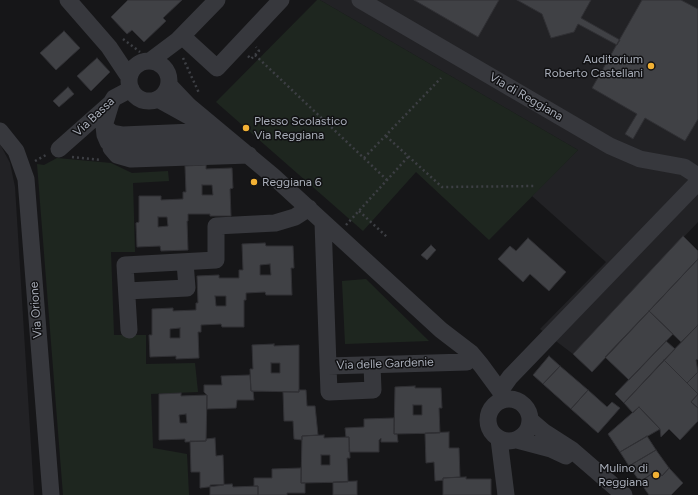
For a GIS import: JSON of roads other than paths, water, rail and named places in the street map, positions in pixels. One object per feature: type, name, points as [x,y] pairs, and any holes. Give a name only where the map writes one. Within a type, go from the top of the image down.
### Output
[{"type":"street","points":[[68,0],[109,47],[137,73]]},
{"type":"street","points":[[180,38],[168,78],[167,90],[158,99],[145,101],[134,94],[137,73],[180,38],[217,0]]},
{"type":"street","points":[[180,38],[217,68],[281,0]]},
{"type":"street","name":"Via di Reggiana","points":[[360,0],[610,146],[640,159],[684,168],[698,176]]},
{"type":"street","points":[[137,73],[160,64],[168,78],[189,106],[249,155],[309,208],[337,236],[441,330],[449,342],[469,357],[510,377]]},
{"type":"street","name":"Via Bassa","points":[[58,149],[111,103],[137,73]]},
{"type":"street","points":[[158,99],[217,130]]},
{"type":"street","points":[[111,103],[106,134],[117,155],[131,159],[249,155]]},
{"type":"street","points":[[106,134],[112,132],[123,135],[217,130]]},
{"type":"street","name":"Via Orione","points":[[0,132],[16,151],[26,179],[51,495]]},
{"type":"street","points":[[106,134],[126,147],[233,142]]},
{"type":"street","points":[[612,495],[576,463],[564,455],[551,449],[510,440],[492,433],[488,424],[488,417],[505,400],[510,377],[698,182]]},
{"type":"street","points":[[129,330],[125,265],[216,260],[216,226],[275,223],[294,217],[309,208]]},
{"type":"street","name":"Via delle Gardenie","points":[[323,222],[328,366],[372,365],[469,357]]},
{"type":"street","points":[[127,291],[187,288],[185,262]]},
{"type":"street","points":[[469,357],[481,380],[505,400],[527,410],[530,420],[544,432],[572,450],[624,495]]},
{"type":"street","points":[[328,366],[329,392],[373,390],[372,365]]},
{"type":"street","points":[[505,400],[510,377]]},
{"type":"street","points":[[510,440],[526,433],[530,420]]},
{"type":"street","points":[[506,495],[505,477],[510,440]]},
{"type":"place","name":"Auditorium Roberto Castellani","points":[[651,66]]},
{"type":"place","name":"Plesso Scolastico Via Reggiana","points":[[246,128]]},
{"type":"place","name":"Reggiana 6","points":[[254,182]]},
{"type":"place","name":"Mulino di Reggiana","points":[[656,475]]}]
